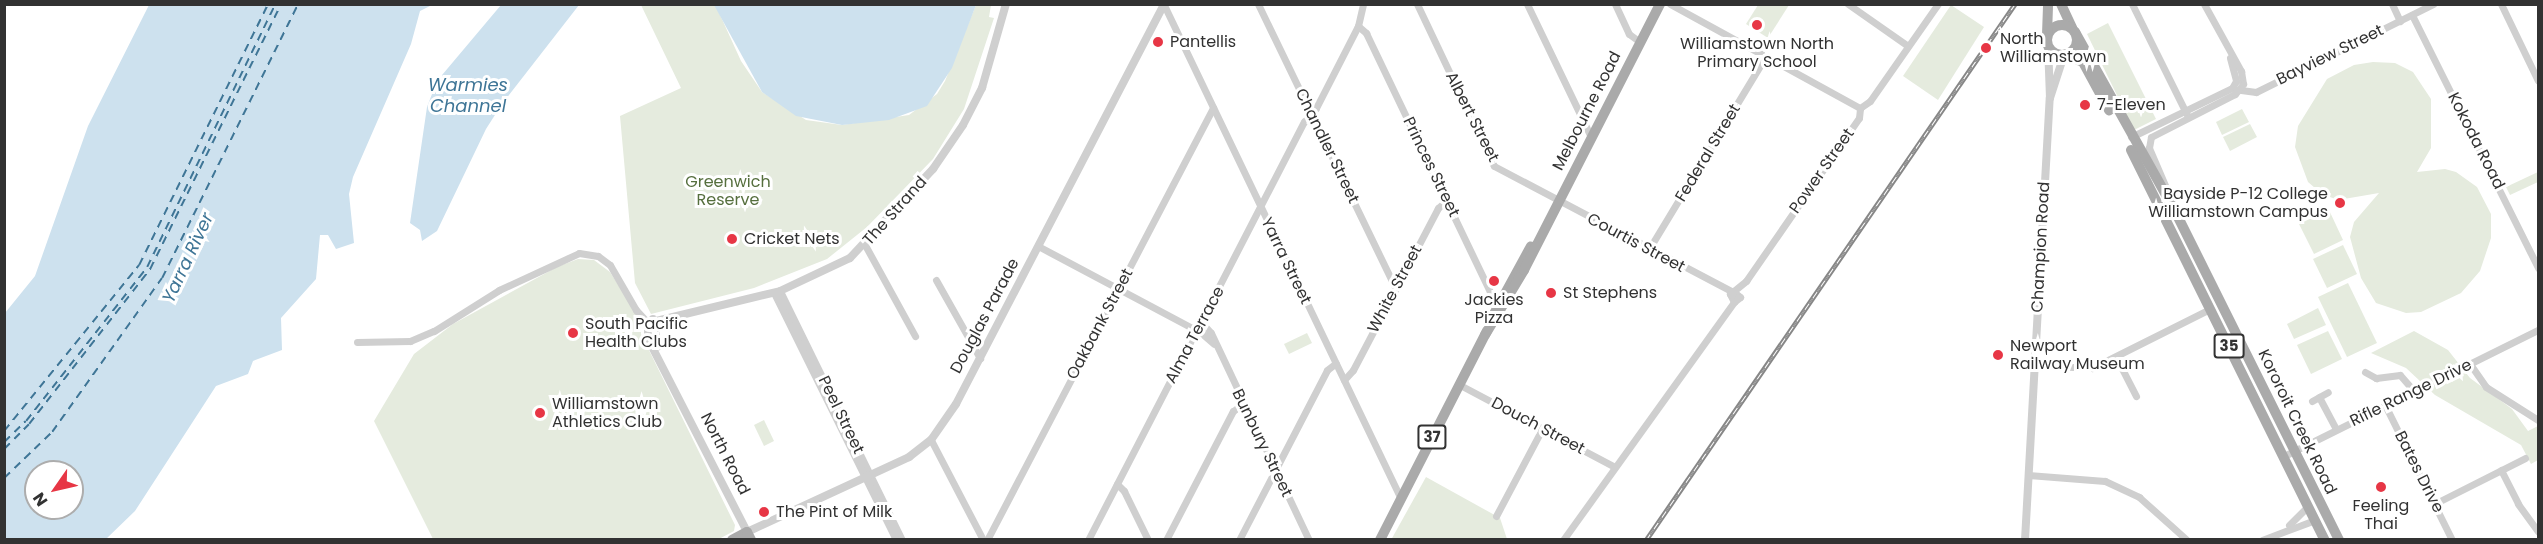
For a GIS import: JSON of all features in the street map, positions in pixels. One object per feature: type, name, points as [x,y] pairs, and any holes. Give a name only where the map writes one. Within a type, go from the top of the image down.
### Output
[{"type":"main road","name":"Melbourne Road","points":[[1380,539],[1502,302],[1558,201],[1660,4]]},
{"type":"main road","points":[[2048,4],[2048,43]]},
{"type":"main road","name":"35","points":[[2061,4],[2065,20],[2074,32]]},
{"type":"main road","points":[[2048,43],[2056,26],[2074,32],[2076,45],[2064,55]]},
{"type":"main road","name":"Kororoit Creek Road","points":[[2074,32],[2295,450],[2339,540]]},
{"type":"main road","name":"35","points":[[2048,43],[2055,53],[2064,55]]},
{"type":"main road","name":"Kororoit Creek Road","points":[[2064,55],[2084,65],[2165,202],[2210,309],[2325,540]]},
{"type":"main road","points":[[2316,522],[2322,506]]},
{"type":"main road","name":"Douglas Parade","points":[[732,540],[749,536]]},
{"type":"street","name":"The Strand","points":[[652,323],[777,292],[832,269],[865,244],[933,169],[963,125],[982,88],[1006,4]]},
{"type":"street","name":"Chandler Street","points":[[1258,4],[1395,288]]},
{"type":"street","name":"Albert Street","points":[[1417,4],[1494,166],[1558,201]]},
{"type":"street","points":[[1527,4],[1591,137]]},
{"type":"street","points":[[1615,4],[1628,32],[1640,42]]},
{"type":"street","points":[[1670,4],[1860,108]]},
{"type":"street","points":[[1848,4],[1908,46]]},
{"type":"street","name":"Power Street","points":[[1563,540],[1859,118],[1860,108],[1870,101],[1938,4]]},
{"type":"street","points":[[2132,4],[2187,114]]},
{"type":"street","points":[[2165,202],[2165,182],[2148,143],[2154,134],[2240,85],[2204,4]]},
{"type":"street","points":[[2392,4],[2400,21]]},
{"type":"street","name":"Bayview Street","points":[[2240,85],[2260,90],[2433,4]]},
{"type":"street","points":[[2501,4],[2538,81]]},
{"type":"street","name":"Alma Terrace","points":[[1088,540],[1358,26],[1363,5]]},
{"type":"street","points":[[1162,8],[1172,24]]},
{"type":"street","name":"Yarra Street","points":[[1162,8],[1213,108],[1400,497]]},
{"type":"street","name":"Douglas Parade","points":[[749,536],[909,457],[931,440],[980,358],[1162,8]]},
{"type":"street","name":"Kokoda Road","points":[[2412,15],[2538,268]]},
{"type":"street","name":"Princes Street","points":[[1358,26],[1365,31],[1492,295],[1502,302]]},
{"type":"street","name":"Champion Road","points":[[2025,540],[2050,98],[2048,43]]},
{"type":"street","name":"Champion Road","points":[[2050,98],[2064,55]]},
{"type":"street","name":"Federal Street","points":[[1649,249],[1766,56]]},
{"type":"street","name":"Oakbank Street","points":[[985,540],[1213,108]]},
{"type":"street","points":[[2131,137],[2187,114]]},
{"type":"street","name":"White Street","points":[[1344,380],[1353,370],[1438,208],[1447,200]]},
{"type":"street","name":"Courtis Street","points":[[1558,201],[1733,296]]},
{"type":"street","points":[[865,244],[915,336]]},
{"type":"street","name":"Bunbury Street","points":[[1038,246],[1199,327],[1215,346],[1306,538]]},
{"type":"street","points":[[357,342],[418,338],[489,295],[571,255],[586,253],[603,259],[628,292],[636,310],[652,323]]},
{"type":"street","points":[[936,280],[980,358]]},
{"type":"street","name":"Peel Street","points":[[777,292],[868,477],[902,540]]},
{"type":"street","points":[[2035,365],[2092,368],[2210,309]]},
{"type":"street","name":"North Road","points":[[652,323],[647,336],[749,536]]},
{"type":"street","name":"Rifle Range Drive","points":[[2284,456],[2538,330]]},
{"type":"street","points":[[2116,357],[2136,396]]},
{"type":"street","points":[[1239,540],[1328,368],[1336,363]]},
{"type":"street","points":[[2470,364],[2486,387],[2538,420]]},
{"type":"street","points":[[2365,372],[2371,380],[2400,375],[2414,391]]},
{"type":"street","name":"Douch Street","points":[[1460,385],[1615,467]]},
{"type":"street","points":[[2328,392],[2316,399],[2336,429]]},
{"type":"street","points":[[1166,540],[1233,411],[1242,404]]},
{"type":"street","name":"Bates Drive","points":[[2385,405],[2452,540]]},
{"type":"street","points":[[2519,419],[2525,412]]},
{"type":"street","points":[[1496,516],[1542,429]]},
{"type":"street","points":[[931,440],[985,540]]},
{"type":"street","points":[[2434,504],[2525,459]]},
{"type":"street","points":[[2501,471],[2518,504],[2538,532]]},
{"type":"street","points":[[2028,474],[2105,481],[2139,497],[2187,540]]},
{"type":"street","name":"Peel Street","points":[[868,477],[896,540]]},
{"type":"street","points":[[1117,484],[1124,492],[1148,540]]},
{"type":"street","points":[[2262,540],[2287,527],[2308,506]]},
{"type":"street","points":[[2287,527],[2316,522]]},
{"type":"green space","name":"Greenwich Reserve","points":[[641,5],[716,6],[741,61],[762,92],[806,120],[842,125],[909,115],[937,94],[945,81],[976,5],[991,5],[989,17],[994,18],[964,109],[933,159],[867,227],[827,259],[754,288],[651,314],[635,283],[620,116],[681,88]]},
{"type":"green space","points":[[1758,5],[1789,5],[1768,38],[1746,24]]},
{"type":"green space","points":[[1951,5],[1984,27],[1938,100],[1903,76]]},
{"type":"green space","points":[[2108,23],[2156,119],[2134,130],[2087,34]]},
{"type":"green space","points":[[2373,62],[2395,63],[2413,72],[2431,99],[2431,148],[2417,172],[2445,169],[2456,172],[2477,187],[2491,214],[2491,238],[2480,271],[2461,293],[2421,312],[2406,313],[2376,303],[2361,278],[2350,237],[2354,222],[2379,193],[2338,200],[2322,194],[2308,182],[2295,147],[2298,126],[2327,79],[2354,65]]},
{"type":"green space","points":[[2242,109],[2249,122],[2222,135],[2216,122]]},
{"type":"green space","points":[[2250,124],[2257,137],[2230,151],[2223,137]]},
{"type":"green space","points":[[2538,172],[2538,182],[2510,195],[2506,187]]},
{"type":"green space","points":[[2329,210],[2343,240],[2314,254],[2299,224]]},
{"type":"green space","points":[[2343,245],[2357,274],[2327,288],[2313,259]]},
{"type":"green space","points":[[578,259],[594,260],[610,272],[641,321],[641,334],[735,525],[734,531],[717,540],[433,539],[374,421],[414,354],[453,324],[557,267]]},
{"type":"green space","points":[[2348,283],[2377,343],[2347,357],[2318,297]]},
{"type":"green space","points":[[2318,308],[2326,325],[2294,339],[2287,324]]},
{"type":"green space","points":[[2328,331],[2342,359],[2311,374],[2297,345]]},
{"type":"green space","points":[[2414,331],[2448,350],[2470,378],[2512,409],[2528,431],[2538,426],[2538,460],[2531,464],[2521,445],[2435,395],[2406,368],[2371,353]]},
{"type":"green space","points":[[1307,333],[1312,343],[1289,354],[1284,344]]},
{"type":"green space","points":[[764,420],[774,441],[764,446],[754,425]]},
{"type":"green space","points":[[1426,477],[1500,518],[1507,539],[1391,540]]},
{"type":"water","name":"Yarra River","points":[[149,5],[432,5],[420,11],[411,44],[353,177],[349,194],[354,243],[336,249],[328,235],[320,235],[316,279],[281,318],[282,350],[253,361],[248,374],[216,386],[135,511],[106,539],[5,539],[5,313],[35,276],[88,126]]},
{"type":"water","name":"Warmies Channel","points":[[501,5],[579,5],[502,104],[486,129],[437,231],[422,241],[420,230],[410,223],[427,107],[437,81]]},
{"type":"water","points":[[714,5],[976,5],[952,68],[927,106],[889,120],[842,125],[796,116],[762,92]]},
{"type":"ferry route","points":[[4,431],[139,265],[268,4]]},
{"type":"ferry route","points":[[4,442],[26,421],[147,267],[275,4]]},
{"type":"ferry route","points":[[4,449],[29,424],[150,269],[281,4]]},
{"type":"ferry route","points":[[4,478],[52,432],[162,278],[298,4]]},
{"type":"railway","points":[[1646,540],[2015,4]]},
{"type":"place","name":"Williamstown North Primary School","points":[[1757,25]]},
{"type":"place","name":"Pantellis","points":[[1158,42]]},
{"type":"place","name":"North Williamstown","points":[[1986,48]]},
{"type":"place","name":"7-Eleven","points":[[2085,105]]},
{"type":"place","name":"Bayside P-12 College Williamstown Campus","points":[[2340,203]]},
{"type":"place","name":"Cricket Nets","points":[[732,239]]},
{"type":"place","name":"Jackies Pizza","points":[[1494,281]]},
{"type":"place","name":"St Stephens","points":[[1551,293]]},
{"type":"place","name":"South Pacific Health Clubs","points":[[573,333]]},
{"type":"place","name":"Newport Railway Museum","points":[[1998,355]]},
{"type":"place","name":"Williamstown Athletics Club","points":[[540,413]]},
{"type":"place","name":"Feeling Thai","points":[[2381,487]]},
{"type":"place","name":"The Pint of Milk","points":[[764,512]]}]
